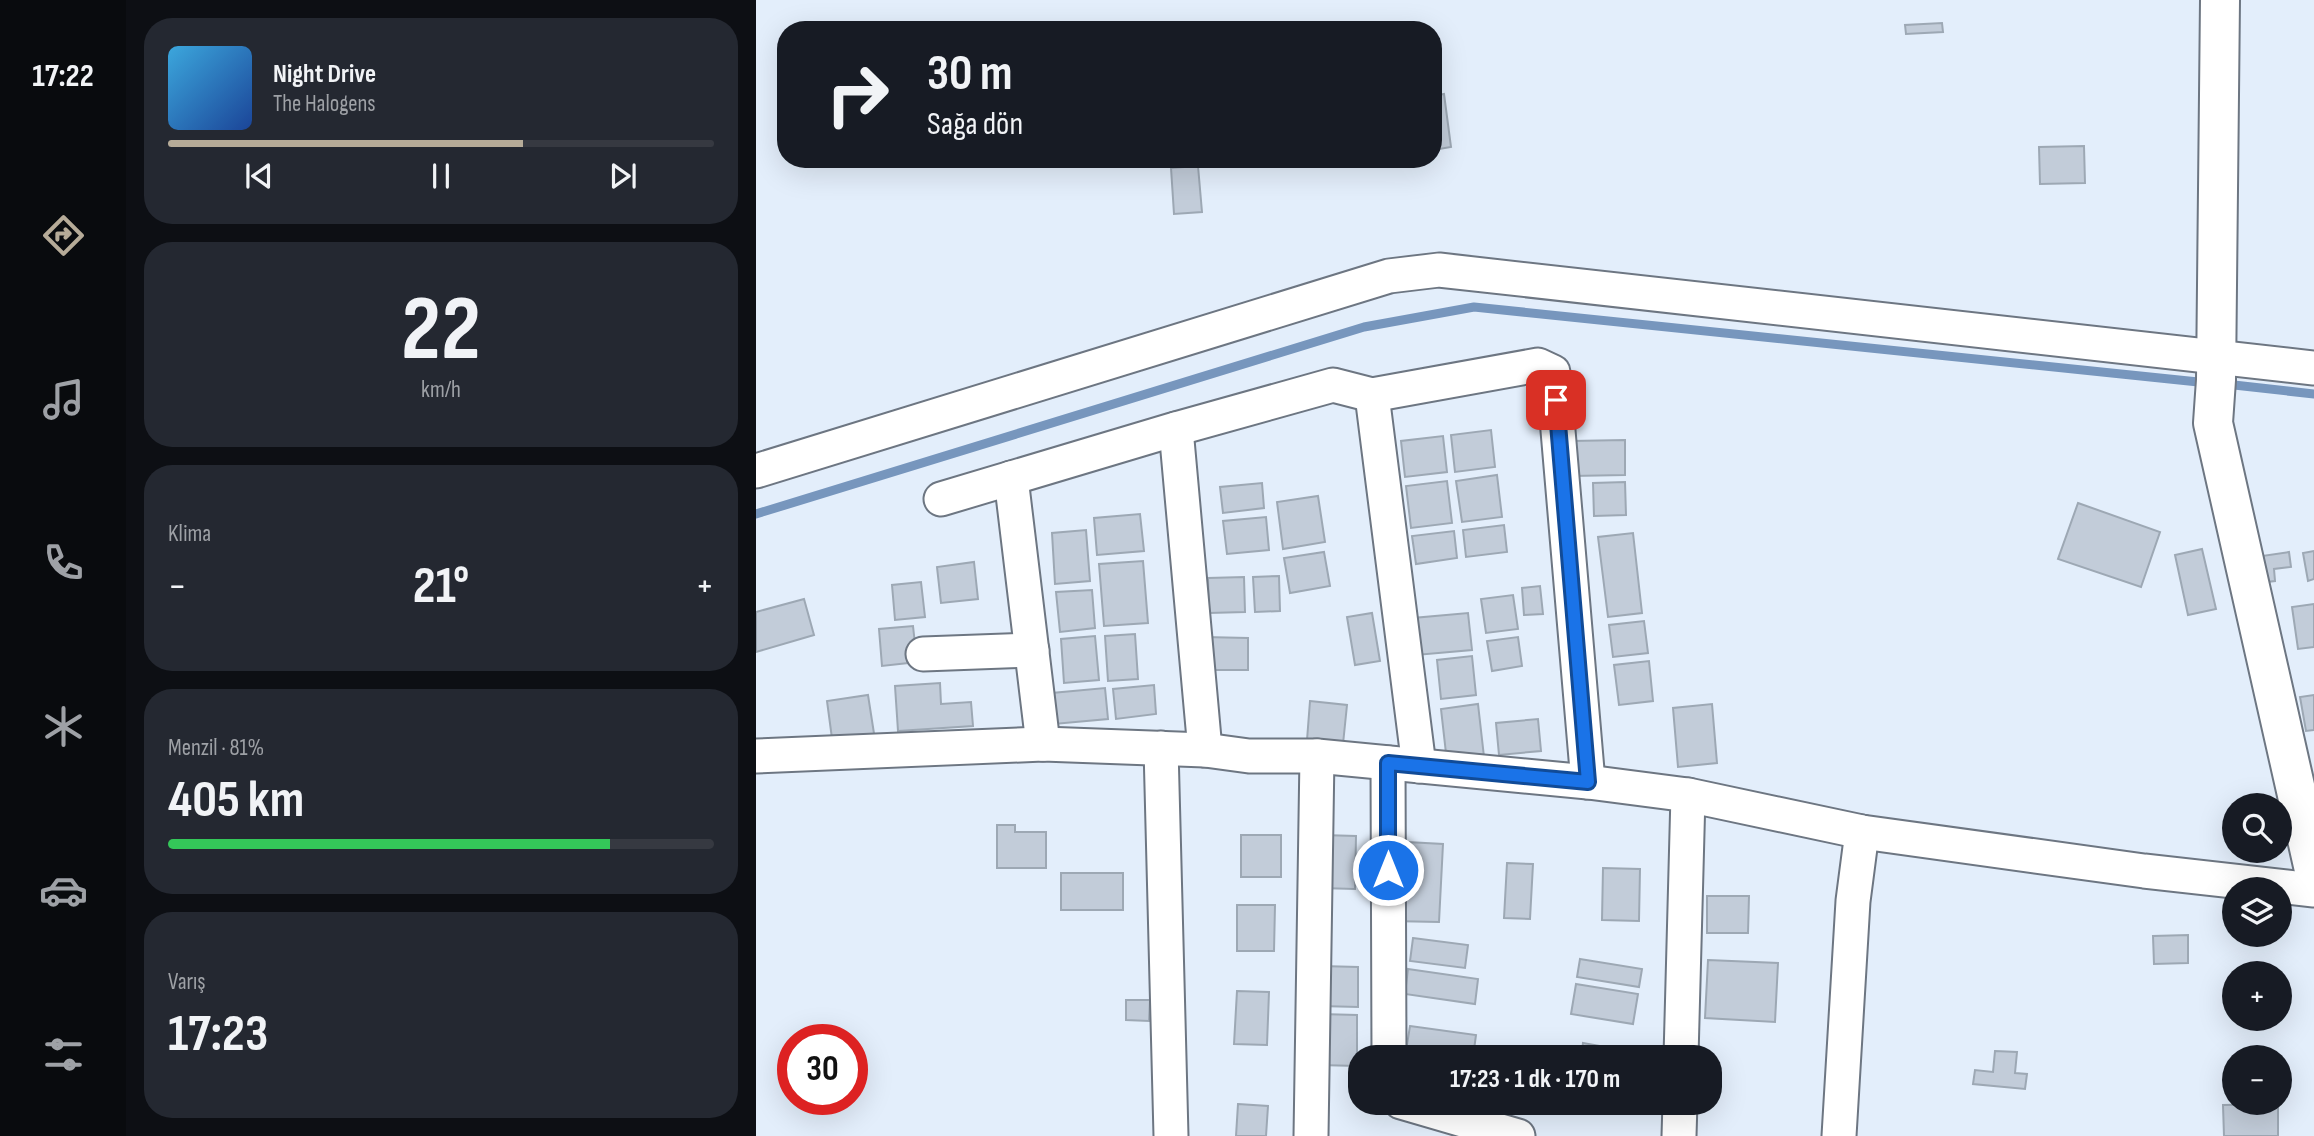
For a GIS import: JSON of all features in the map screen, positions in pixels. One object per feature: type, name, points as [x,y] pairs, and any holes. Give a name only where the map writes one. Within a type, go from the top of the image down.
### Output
[{"type":"street","points":[[2220,0],[2216,369],[2213,423],[2314,870]]},
{"type":"street","points":[[756,471],[1389,276],[1439,270],[2216,369],[2314,368]]},
{"type":"street","points":[[941,499],[1333,385],[1373,395],[1538,365],[1553,372],[1588,782]]},
{"type":"street","points":[[1373,395],[1404,765],[1390,1045]]},
{"type":"street","points":[[1176,429],[1205,750]]},
{"type":"street","points":[[1011,478],[1043,744]]},
{"type":"street","points":[[923,654],[1032,650]]},
{"type":"street","points":[[756,756],[1043,744],[1205,750],[1248,756],[1317,757],[1588,782],[1688,795],[1861,832],[2144,871],[2314,890]]},
{"type":"street","points":[[1161,748],[1171,1136]]},
{"type":"street","points":[[1311,1136],[1317,757]]},
{"type":"street","points":[[1681,1045],[1688,795]]},
{"type":"street","points":[[1839,1136],[1853,901],[1861,832]]},
{"type":"street","points":[[1446,1115],[1518,1136]]},
{"type":"street","points":[[1679,1136],[1680,1115]]},
{"type":"building","points":[[1942,23],[1943,32],[1906,34],[1905,25]]},
{"type":"building","points":[[1442,94],[1451,147],[1442,148]]},
{"type":"building","points":[[2084,146],[2085,183],[2040,184],[2039,147]]},
{"type":"building","points":[[1171,168],[1198,168],[1202,212],[1174,214]]},
{"type":"building","points":[[1491,430],[1495,467],[1455,472],[1451,435]]},
{"type":"building","points":[[1443,436],[1447,472],[1405,477],[1401,441]]},
{"type":"building","points":[[1625,440],[1625,475],[1572,476],[1571,441]]},
{"type":"building","points":[[1497,475],[1502,517],[1462,522],[1456,481]]},
{"type":"building","points":[[1447,481],[1452,523],[1411,528],[1406,486]]},
{"type":"building","points":[[1625,482],[1626,515],[1594,516],[1593,483]]},
{"type":"building","points":[[1262,483],[1264,508],[1223,513],[1220,487]]},
{"type":"building","points":[[1318,496],[1325,542],[1283,549],[1277,502]]},
{"type":"building","points":[[2078,503],[2160,532],[2141,587],[2058,559]]},
{"type":"building","points":[[1140,514],[1144,551],[1097,555],[1094,518]]},
{"type":"building","points":[[1266,517],[1269,550],[1227,554],[1223,521]]},
{"type":"building","points":[[1504,525],[1507,552],[1466,557],[1463,530]]},
{"type":"building","points":[[1086,530],[1090,581],[1055,584],[1052,533]]},
{"type":"building","points":[[1454,531],[1457,558],[1416,564],[1412,536]]},
{"type":"building","points":[[1633,533],[1642,613],[1608,617],[1598,537]]},
{"type":"building","points":[[2202,549],[2216,609],[2188,615],[2175,555]]},
{"type":"building","points":[[2314,551],[2314,579],[2308,581],[2303,553]]},
{"type":"building","points":[[1324,552],[1330,586],[1290,593],[1284,558]]},
{"type":"building","points":[[2289,552],[2291,567],[2274,569],[2275,581],[2258,583],[2255,557]]},
{"type":"building","points":[[1143,561],[1148,623],[1104,626],[1099,564]]},
{"type":"building","points":[[974,562],[978,599],[941,603],[937,567]]},
{"type":"building","points":[[1279,576],[1280,611],[1255,612],[1253,577]]},
{"type":"building","points":[[1244,577],[1245,612],[1209,613],[1208,578]]},
{"type":"building","points":[[921,582],[925,617],[895,620],[892,585]]},
{"type":"building","points":[[1540,586],[1543,614],[1524,615],[1522,588]]},
{"type":"building","points":[[1092,590],[1095,628],[1060,632],[1056,592]]},
{"type":"building","points":[[1513,595],[1518,629],[1486,633],[1481,599]]},
{"type":"building","points":[[804,599],[814,635],[756,652],[756,612]]},
{"type":"building","points":[[2314,604],[2314,647],[2298,649],[2292,607]]},
{"type":"building","points":[[1372,613],[1380,661],[1355,665],[1347,617]]},
{"type":"building","points":[[1468,613],[1472,650],[1416,655],[1413,618]]},
{"type":"building","points":[[1644,621],[1648,653],[1613,657],[1609,625]]},
{"type":"building","points":[[913,626],[917,662],[882,666],[879,629]]},
{"type":"building","points":[[1135,634],[1138,679],[1108,681],[1105,636]]},
{"type":"building","points":[[1095,636],[1099,680],[1064,683],[1061,639]]},
{"type":"building","points":[[1204,637],[1248,638],[1248,670],[1203,670]]},
{"type":"building","points":[[1518,637],[1522,666],[1492,671],[1487,641]]},
{"type":"building","points":[[1472,656],[1476,695],[1441,699],[1437,660]]},
{"type":"building","points":[[1649,661],[1653,701],[1619,705],[1614,665]]},
{"type":"building","points":[[940,683],[941,704],[971,702],[973,726],[898,731],[895,686]]},
{"type":"building","points":[[1154,685],[1156,714],[1116,719],[1113,689]]},
{"type":"building","points":[[1105,688],[1108,719],[1043,725],[1041,694]]},
{"type":"building","points":[[868,695],[875,740],[833,746],[827,701]]},
{"type":"building","points":[[2314,695],[2314,730],[2306,731],[2300,697]]},
{"type":"building","points":[[1310,701],[1347,705],[1343,744],[1307,740]]},
{"type":"building","points":[[1478,704],[1484,757],[1447,762],[1441,709]]},
{"type":"building","points":[[1712,704],[1717,763],[1678,767],[1673,708]]},
{"type":"building","points":[[1538,719],[1541,751],[1499,755],[1496,723]]},
{"type":"building","points":[[997,825],[1015,825],[1015,832],[1046,832],[1046,868],[997,868]]},
{"type":"building","points":[[1241,835],[1281,835],[1281,877],[1241,877]]},
{"type":"building","points":[[1322,835],[1356,836],[1355,889],[1320,888]]},
{"type":"building","points":[[1407,842],[1443,844],[1439,922],[1391,921],[1404,901]]},
{"type":"building","points":[[1507,863],[1533,864],[1530,919],[1504,918]]},
{"type":"building","points":[[1603,868],[1640,869],[1639,921],[1602,920]]},
{"type":"building","points":[[1061,873],[1123,873],[1123,910],[1061,910]]},
{"type":"building","points":[[1707,896],[1749,896],[1748,933],[1707,933]]},
{"type":"building","points":[[1237,905],[1275,905],[1274,951],[1237,951]]},
{"type":"building","points":[[2188,935],[2188,963],[2154,964],[2153,936]]},
{"type":"building","points":[[1413,938],[1468,945],[1465,968],[1410,961]]},
{"type":"building","points":[[1580,959],[1642,969],[1639,987],[1577,977]]},
{"type":"building","points":[[1708,960],[1778,963],[1775,1022],[1705,1018]]},
{"type":"building","points":[[1321,966],[1358,967],[1358,1007],[1320,1006]]},
{"type":"building","points":[[1408,969],[1478,979],[1475,1004],[1405,994]]},
{"type":"building","points":[[1576,984],[1638,994],[1633,1024],[1571,1014]]},
{"type":"building","points":[[1237,991],[1269,992],[1267,1045],[1234,1044]]},
{"type":"building","points":[[1126,1000],[1150,1000],[1149,1021],[1126,1020]]},
{"type":"building","points":[[1320,1014],[1357,1015],[1357,1045],[1348,1045],[1348,1066],[1319,1065]]},
{"type":"building","points":[[1410,1026],[1476,1035],[1475,1045],[1407,1045]]},
{"type":"building","points":[[1995,1051],[2017,1052],[2015,1073],[2027,1074],[2025,1089],[1973,1084],[1975,1070],[1993,1072]]},
{"type":"building","points":[[1238,1104],[1268,1106],[1266,1136],[1236,1136]]},
{"type":"building","points":[[2223,1115],[2278,1115],[2278,1136],[2224,1136]]},
{"type":"waterway","points":[[756,514],[1364,327],[1474,307],[2208,383]]},
{"type":"waterway","points":[[2225,384],[2314,394]]},
{"type":"route","points":[[1388,870],[1388,763],[1588,782],[1556,400]]}]
